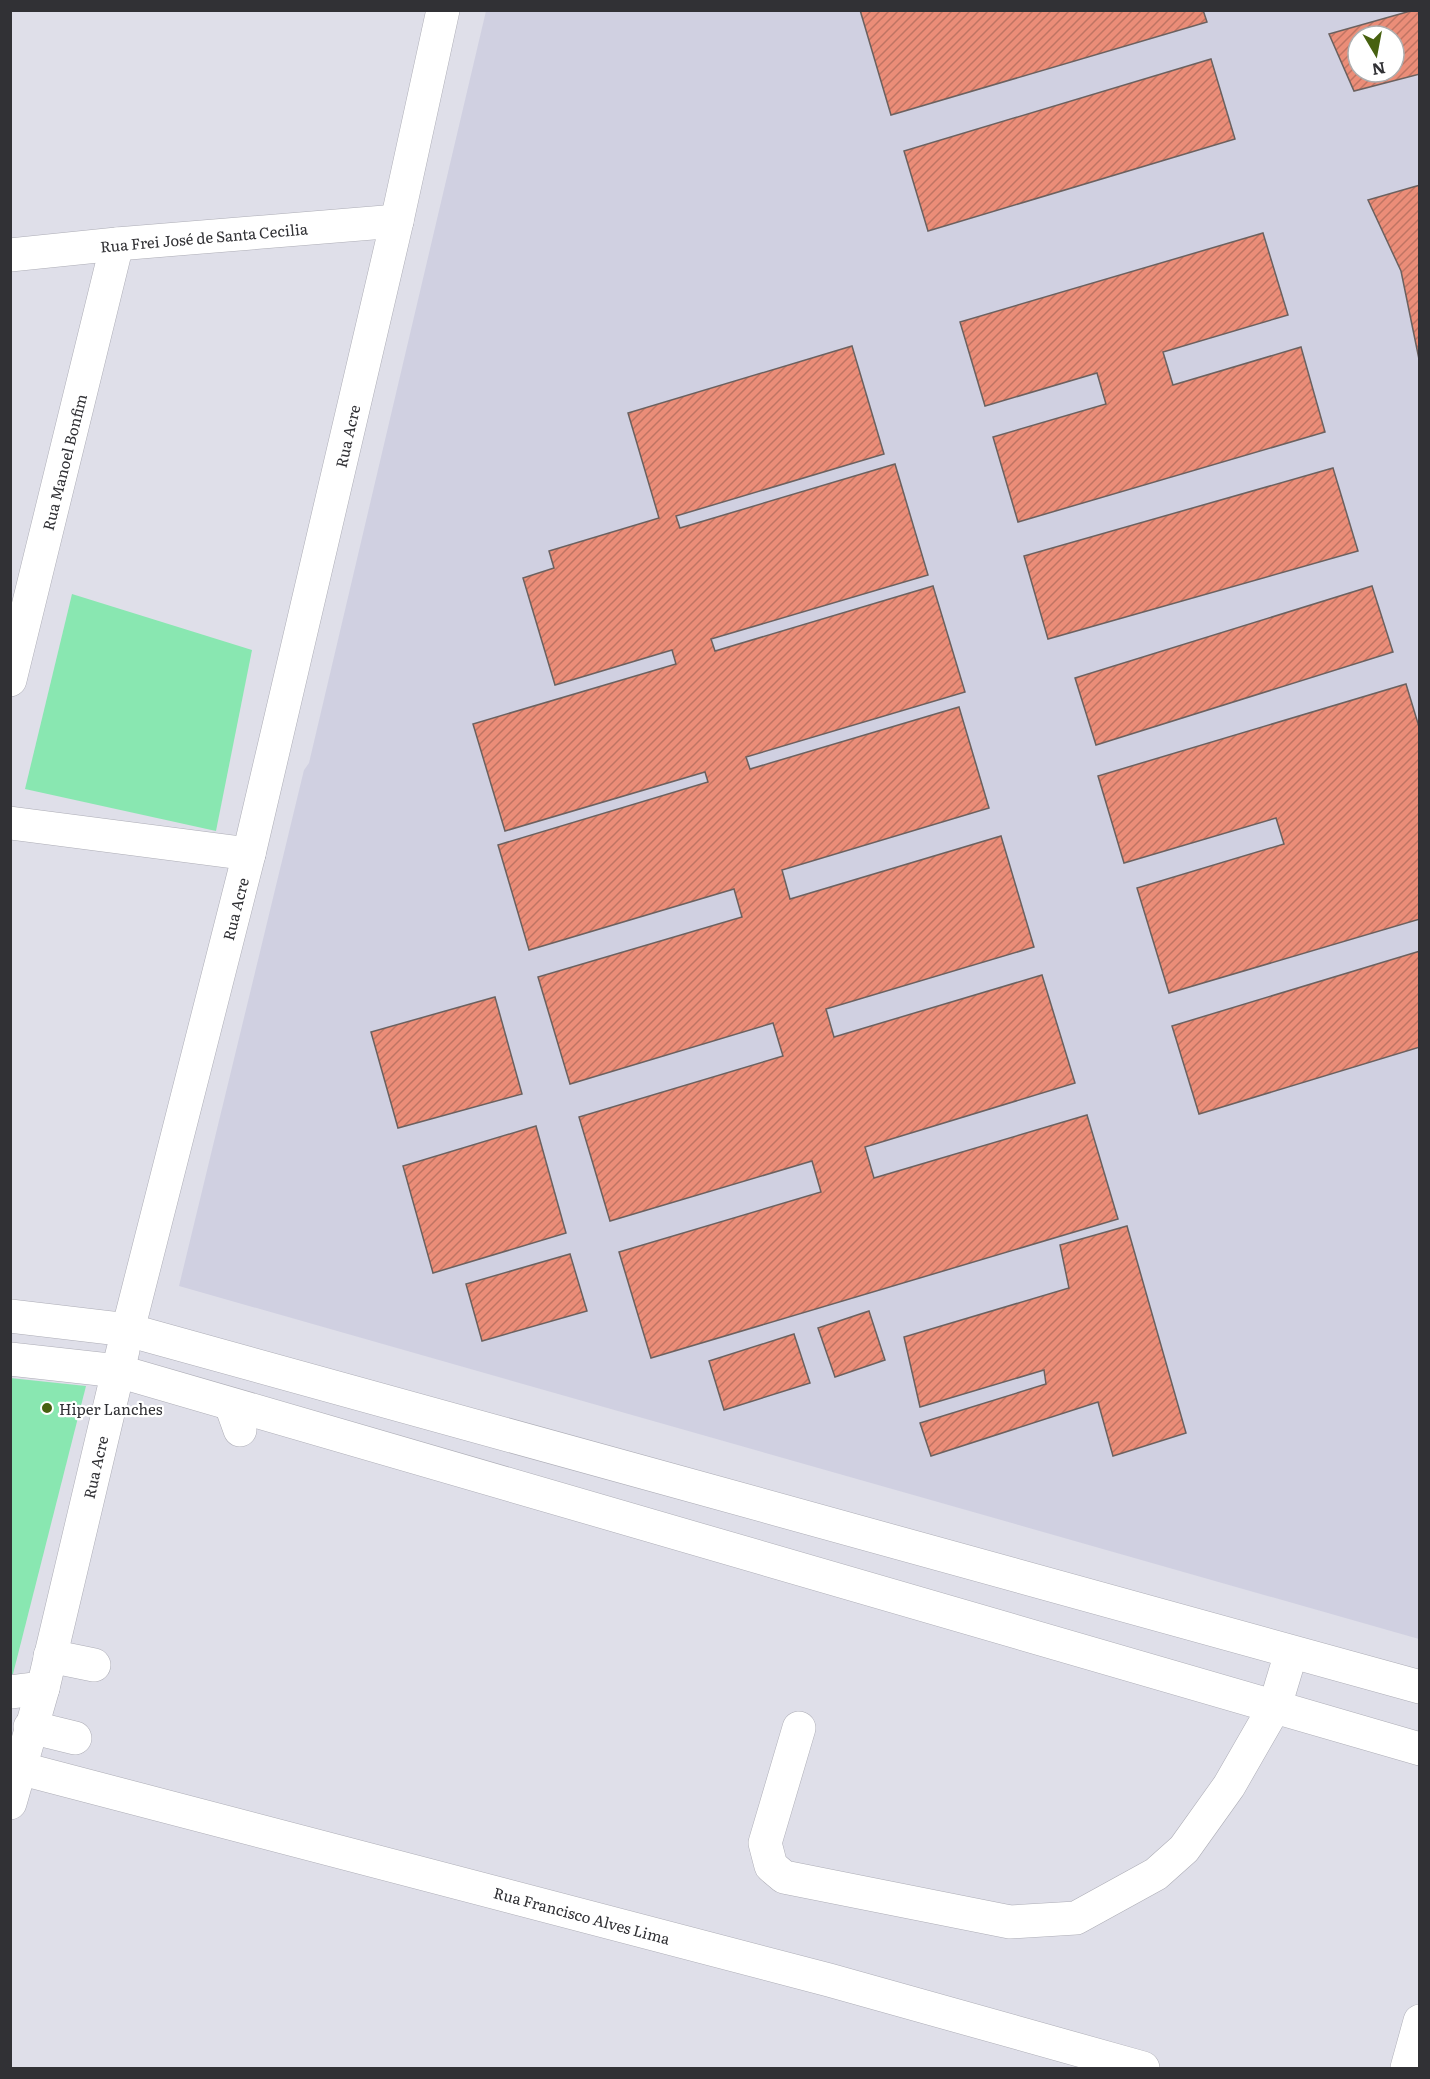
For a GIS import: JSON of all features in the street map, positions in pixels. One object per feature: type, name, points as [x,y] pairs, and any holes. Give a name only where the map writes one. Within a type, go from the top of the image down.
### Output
[{"type":"street","name":"Rua Acre","points":[[10,1803],[43,1688],[128,1330],[249,854],[397,221],[443,10]]},
{"type":"street","name":"Rua Frei José de Santa Cecilia","points":[[10,255],[397,221]]},
{"type":"street","name":"Rua Manoel Bonfim","points":[[10,680],[117,244]]},
{"type":"street","points":[[10,823],[249,854]]},
{"type":"street","points":[[10,1316],[128,1330],[1419,1687]]},
{"type":"street","points":[[10,1359],[118,1371],[235,1418],[1275,1706],[1419,1749]]},
{"type":"street","points":[[799,1728],[765,1843],[771,1866],[784,1877],[1010,1922],[1076,1918],[1156,1874],[1184,1849],[1229,1786],[1275,1706],[1291,1653]]},
{"type":"street","points":[[50,1656],[94,1665]]},
{"type":"street","points":[[10,1692],[43,1688]]},
{"type":"street","points":[[30,1727],[75,1738]]},
{"type":"street","name":"Rua Francisco Alves Lima","points":[[19,1768],[829,1980],[1143,2068]]},
{"type":"street","points":[[1407,2068],[1419,2021]]},
{"type":"shaded area","points":[[486,11],[1419,11],[1419,1639],[179,1286],[304,770],[309,763]]},
{"type":"green space","points":[[72,594],[252,650],[216,831],[25,789]]},
{"type":"green space","points":[[10,1378],[86,1386],[13,1674],[11,1674]]},
{"type":"building","points":[[860,10],[1203,10],[1207,22],[891,115]]},
{"type":"building","points":[[1420,10],[1420,74],[1406,78],[1406,24],[1364,24]]},
{"type":"building","points":[[1346,29],[1346,73],[1329,34]]},
{"type":"building","points":[[1211,59],[1235,139],[928,231],[904,151]]},
{"type":"building","points":[[1351,84],[1381,84],[1354,91]]},
{"type":"building","points":[[1420,185],[1420,364],[1401,271],[1368,200]]},
{"type":"building","points":[[1263,233],[1288,315],[1163,352],[1173,385],[1301,347],[1325,432],[1018,522],[993,437],[1106,404],[1097,373],[985,406],[960,322]]},
{"type":"building","points":[[852,346],[884,454],[676,516],[680,528],[895,464],[928,575],[711,639],[715,651],[933,586],[965,692],[746,757],[750,769],[959,707],[989,808],[782,870],[790,899],[1001,836],[1034,947],[826,1009],[834,1037],[1042,975],[1075,1083],[865,1147],[874,1178],[1087,1115],[1118,1219],[651,1358],[619,1252],[821,1192],[812,1161],[610,1221],[579,1117],[783,1056],[773,1023],[570,1084],[538,977],[742,917],[734,889],[529,950],[498,845],[708,782],[705,772],[505,831],[473,724],[676,664],[672,650],[555,685],[523,578],[554,568],[549,551],[659,518],[628,413]]},
{"type":"building","points":[[1333,468],[1358,551],[1048,639],[1024,556]]},
{"type":"building","points":[[1372,586],[1393,652],[1096,745],[1075,678]]},
{"type":"building","points":[[1406,684],[1420,730],[1420,919],[1169,993],[1137,888],[1284,844],[1276,818],[1124,863],[1098,776]]},
{"type":"building","points":[[1420,951],[1420,1047],[1199,1114],[1172,1026]]},
{"type":"building","points":[[495,997],[522,1094],[398,1128],[371,1032]]},
{"type":"building","points":[[536,1126],[566,1233],[433,1273],[403,1166]]},
{"type":"building","points":[[1127,1226],[1186,1433],[1113,1456],[1098,1402],[931,1456],[920,1423],[1046,1384],[1044,1370],[920,1407],[904,1337],[1069,1288],[1060,1245]]},
{"type":"building","points":[[570,1254],[587,1311],[482,1341],[466,1284]]},
{"type":"building","points":[[869,1311],[885,1360],[835,1377],[818,1328]]},
{"type":"building","points":[[794,1334],[810,1383],[724,1410],[709,1361]]},
{"type":"place","name":"Hiper Lanches","points":[[47,1408]]}]
